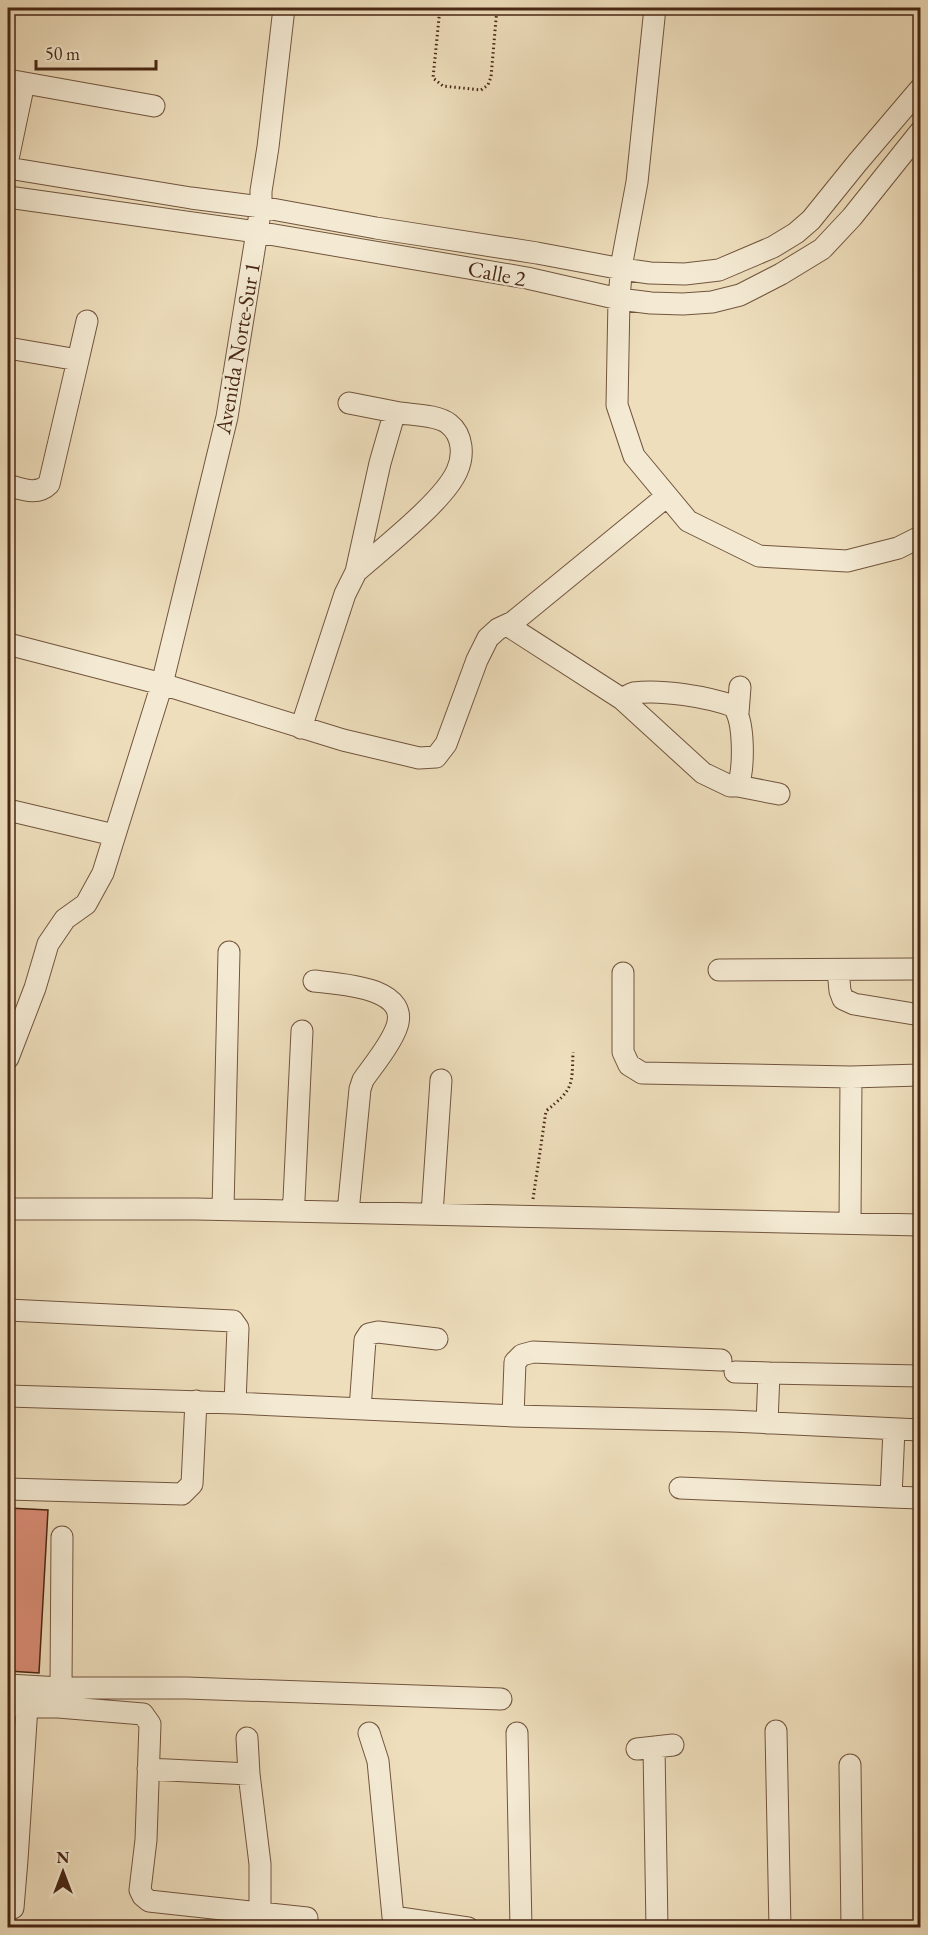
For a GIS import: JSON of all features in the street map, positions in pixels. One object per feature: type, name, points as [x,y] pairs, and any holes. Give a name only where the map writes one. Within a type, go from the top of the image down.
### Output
[{"type":"street","name":"Avenida Norte-Sur 1","points":[[8,1058],[35,988],[48,944],[65,919],[86,904],[103,873],[162,684],[227,417],[261,207],[284,8]]},
{"type":"street","points":[[655,8],[637,182],[621,269],[619,299],[617,405],[634,456],[688,521],[759,556],[847,561],[898,548],[921,537]]},
{"type":"street","points":[[8,159],[16,81],[154,106]]},
{"type":"street","points":[[8,168],[261,207],[621,269],[685,274],[719,270],[773,248],[796,233],[811,220],[921,89]]},
{"type":"street","name":"Calle 2","points":[[8,197],[256,232],[527,278],[619,299],[672,304],[712,302],[740,295],[822,249],[852,217],[921,132]]},
{"type":"street","points":[[8,485],[33,491],[43,490],[49,484],[87,321]]},
{"type":"street","points":[[8,348],[78,360]]},
{"type":"street","points":[[349,403],[435,418],[448,423],[459,435],[461,449],[457,471],[442,493],[356,572]]},
{"type":"street","points":[[301,728],[345,594],[356,572],[388,430],[393,418],[400,413]]},
{"type":"street","points":[[8,644],[162,684],[343,740],[419,758],[436,757],[446,744],[477,660],[488,638],[667,496]]},
{"type":"street","points":[[368,521],[373,531],[396,536]]},
{"type":"street","points":[[507,625],[621,699],[703,773],[730,786],[780,794]]},
{"type":"street","points":[[738,786],[742,774],[738,713],[740,687]]},
{"type":"street","points":[[621,699],[632,693],[685,695],[722,702],[733,706],[738,713]]},
{"type":"street","points":[[8,810],[114,835]]},
{"type":"street","points":[[223,1209],[229,952]]},
{"type":"street","points":[[719,970],[915,969]]},
{"type":"street","points":[[838,970],[843,999],[854,1004],[921,1015]]},
{"type":"street","points":[[623,973],[623,1052],[629,1065],[642,1073],[851,1077],[921,1075]]},
{"type":"street","points":[[314,981],[365,989],[388,998],[396,1004],[399,1011],[396,1029],[363,1080],[360,1089],[348,1212]]},
{"type":"street","points":[[292,1211],[302,1031]]},
{"type":"street","points":[[850,1223],[851,1077]]},
{"type":"street","points":[[432,1214],[441,1080]]},
{"type":"street","points":[[8,1209],[223,1209],[921,1225]]},
{"type":"street","points":[[8,1310],[233,1321],[237,1328],[235,1403]]},
{"type":"street","points":[[360,1409],[365,1340],[369,1334],[378,1332],[437,1339]]},
{"type":"street","points":[[513,1416],[516,1362],[522,1355],[533,1352],[728,1366],[769,1373],[921,1376]]},
{"type":"street","points":[[766,1423],[769,1373]]},
{"type":"street","points":[[8,1396],[196,1401],[513,1416],[921,1430]]},
{"type":"street","points":[[8,1489],[182,1494],[192,1484],[196,1401]]},
{"type":"street","points":[[891,1497],[894,1429]]},
{"type":"street","points":[[680,1488],[921,1498]]},
{"type":"street","points":[[61,1688],[62,1537]]},
{"type":"street","points":[[8,1685],[61,1688],[187,1688],[501,1699]]},
{"type":"street","points":[[13,1908],[12,1860],[17,1706],[143,1714],[150,1724],[146,1840],[140,1890],[149,1901],[307,1918]]},
{"type":"street","points":[[776,1731],[780,1928]]},
{"type":"street","points":[[369,1733],[378,1761],[392,1922],[468,1928]]},
{"type":"street","points":[[517,1733],[521,1928]]},
{"type":"street","points":[[247,1738],[260,1864],[260,1913]]},
{"type":"street","points":[[655,1747],[657,1928]]},
{"type":"street","points":[[850,1765],[852,1928]]},
{"type":"street","points":[[148,1769],[249,1774]]},
{"type":"path","points":[[440,8],[433,78],[443,86],[481,90],[488,85],[491,77],[497,8]]},
{"type":"path","points":[[530,1216],[546,1112],[561,1099],[572,1084],[573,1052]]},
{"type":"building","points":[[8,1508],[48,1510],[39,1673],[8,1671]]}]
